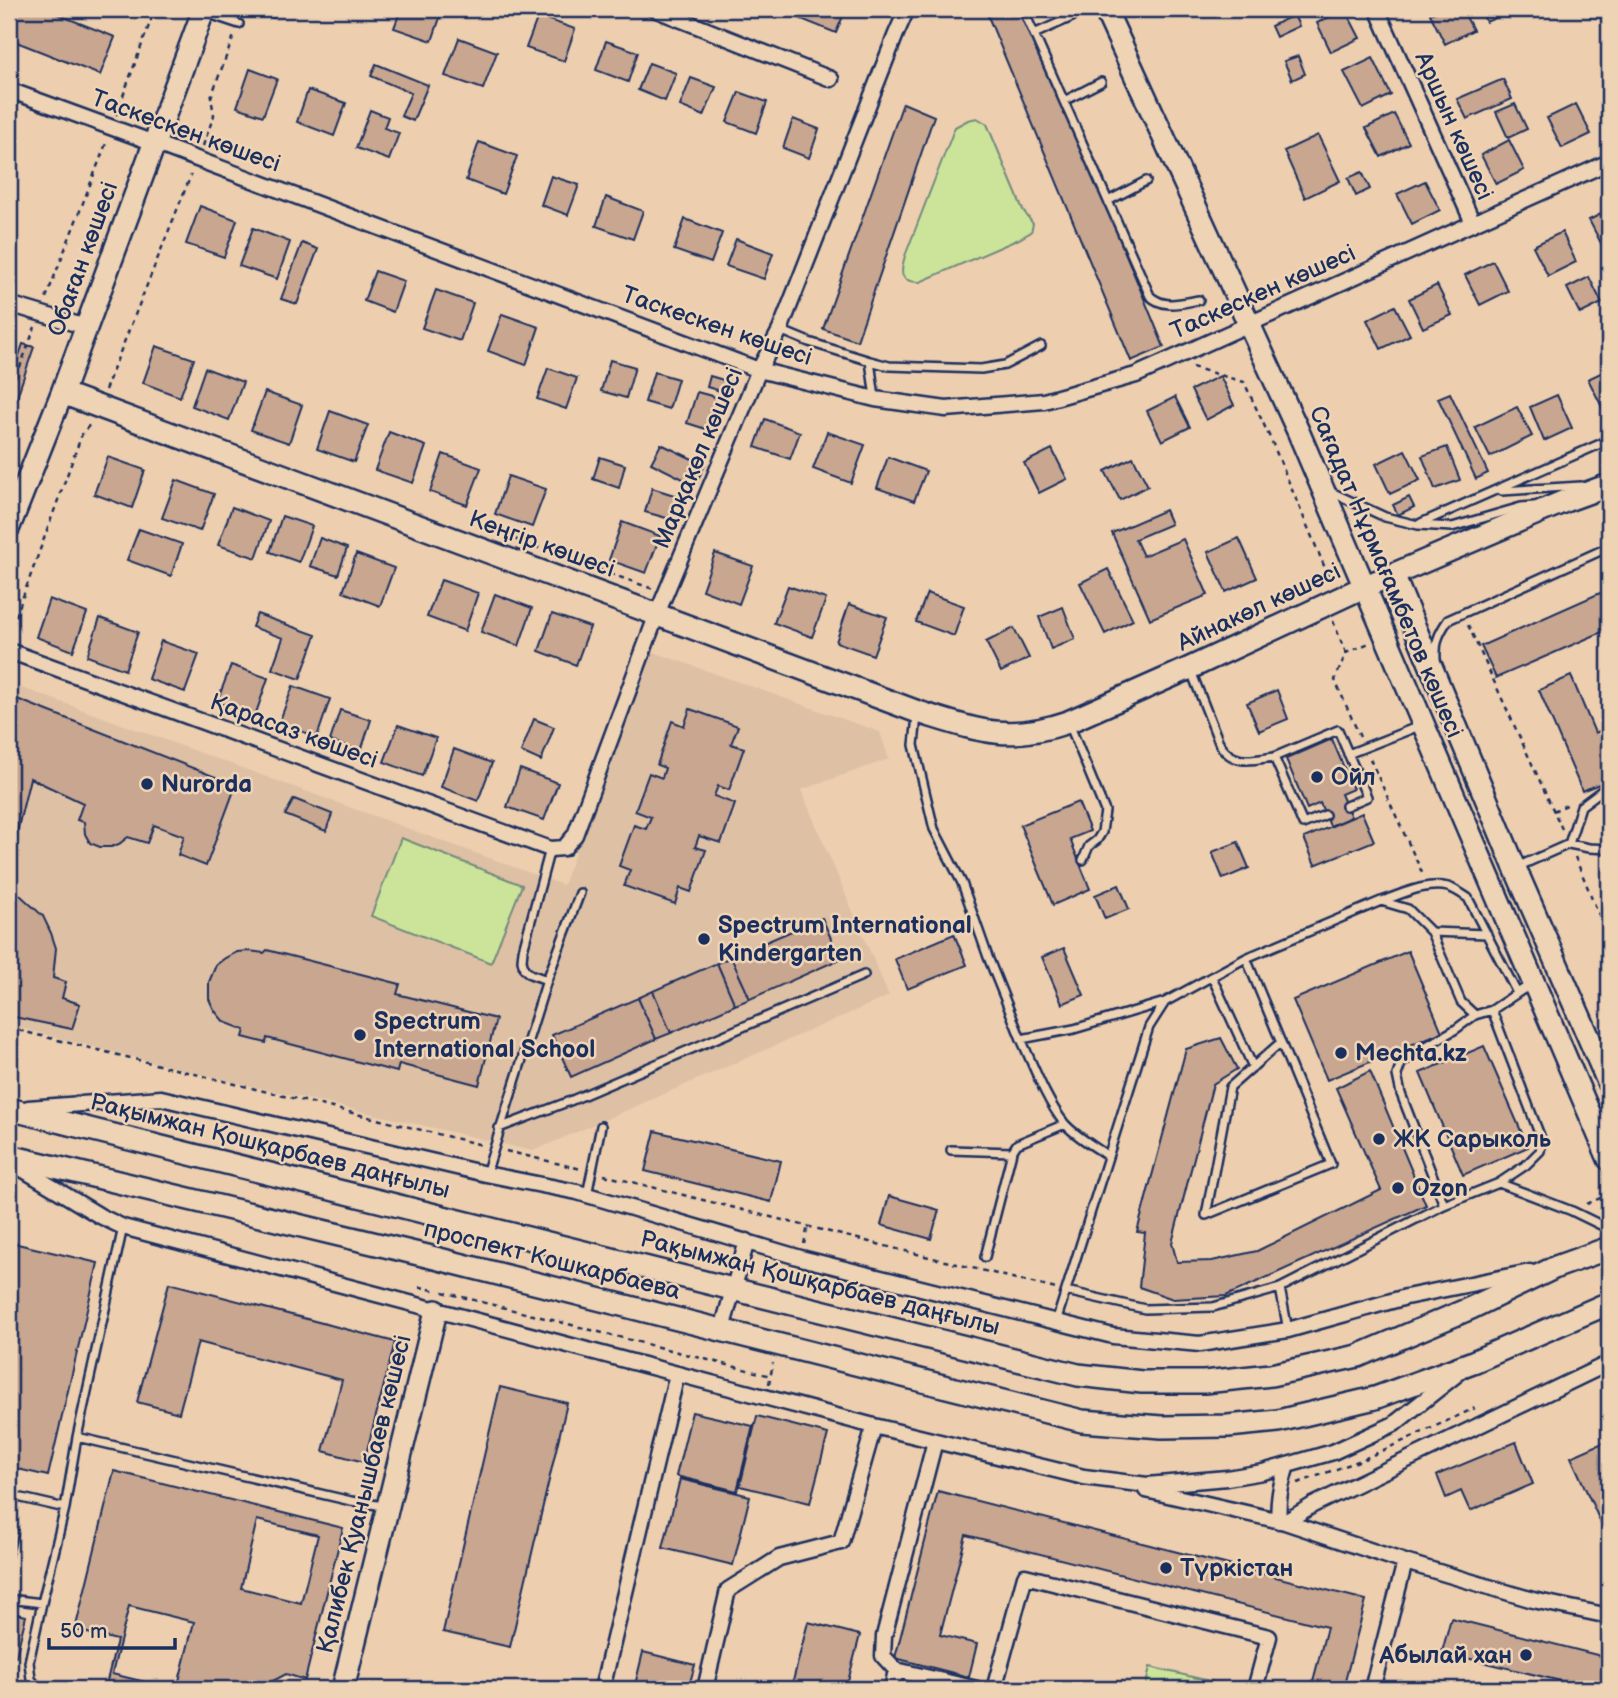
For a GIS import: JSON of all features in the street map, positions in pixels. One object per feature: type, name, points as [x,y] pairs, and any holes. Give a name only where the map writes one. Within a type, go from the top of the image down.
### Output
[{"type":"street","points":[[654,9],[831,79]]},
{"type":"street","name":"Марқакөл көшесі","points":[[557,848],[575,835],[657,614],[759,370],[780,330],[907,9]]},
{"type":"street","name":"Сағадат Нұрмағамбетов көшесі","points":[[1105,9],[1298,431],[1423,724],[1525,987],[1609,1159]]},
{"type":"street","name":"Аршын көшесі","points":[[1377,9],[1473,223]]},
{"type":"street","name":"Обаған көшесі","points":[[9,527],[62,393],[203,10]]},
{"type":"street","name":"Таскескен көшесі","points":[[9,90],[759,370],[876,399],[946,409],[1044,401],[1136,375],[1609,162]]},
{"type":"street","points":[[9,303],[86,327]]},
{"type":"street","name":"Кеңгір көшесі","points":[[62,393],[918,712],[978,730],[1007,734]]},
{"type":"street","name":"Айнакөл көшесі","points":[[1007,734],[1029,733],[1068,722],[1364,587],[1609,485]]},
{"type":"street","name":"Сағадат Нұрмағамбетов көшесі","points":[[1393,575],[1515,868],[1609,1084]]},
{"type":"street","name":"Қарасаз көшесі","points":[[9,651],[557,848]]},
{"type":"street","points":[[11,1109],[161,1098],[486,1174],[577,1192],[801,1258],[1112,1336],[1200,1344],[1289,1330],[1406,1297],[1556,1267]]},
{"type":"street","name":"Рақымжан Қошқарбаев даңғылы","points":[[11,1109],[1078,1375],[1142,1382],[1203,1382],[1271,1375],[1358,1356],[1471,1308],[1556,1267],[1609,1248]]},
{"type":"street","points":[[9,1159],[100,1216],[123,1227],[874,1426],[1282,1521],[1405,1562],[1533,1600],[1609,1616]]},
{"type":"street","name":"проспект Кошкарбаева","points":[[9,1159],[414,1253],[1082,1421],[1162,1427],[1228,1426],[1278,1421],[1374,1398],[1473,1362]]},
{"type":"street","points":[[722,1329],[747,1241]]},
{"type":"street","points":[[1093,1478],[1147,1485],[1227,1478],[1263,1472],[1333,1452],[1394,1424],[1473,1362],[1609,1303]]},
{"type":"street","name":"Қалибек Қуанышбаев көшесі","points":[[343,1689],[388,1507],[426,1308]]},
{"type":"street","points":[[1282,1521],[1609,1363]]},
{"type":"street","points":[[603,1689],[677,1374]]},
{"type":"street","points":[[705,1689],[729,1590],[779,1558],[841,1542],[874,1426]]},
{"type":"street","points":[[935,1441],[884,1636],[883,1656],[896,1670],[977,1689]]},
{"type":"street","points":[[1282,1521],[1278,1506],[1279,1490],[1287,1465]]},
{"type":"street","points":[[1372,1689],[1405,1562]]},
{"type":"street","points":[[994,1689],[1025,1576],[1269,1637],[1255,1689]]},
{"type":"street","points":[[892,1689],[896,1670]]},
{"type":"lane","points":[[1023,9],[1150,296],[1158,303],[1169,304],[1199,300]]},
{"type":"lane","points":[[203,10],[239,24]]},
{"type":"lane","points":[[1034,34],[1072,17]]},
{"type":"lane","points":[[1064,101],[1101,82]]},
{"type":"lane","points":[[1108,201],[1146,181]]},
{"type":"lane","points":[[780,330],[808,342],[889,366],[981,369],[1005,365],[1041,346]]},
{"type":"lane","points":[[870,361],[876,399]]},
{"type":"lane","points":[[1418,524],[1609,440]]},
{"type":"lane","points":[[1495,492],[1609,485]]},
{"type":"lane","points":[[1322,487],[1385,517],[1452,527],[1521,507],[1566,502]]},
{"type":"lane","points":[[1458,709],[1436,659],[1436,645],[1448,620],[1609,547]]},
{"type":"lane","points":[[1190,668],[1220,745],[1226,754],[1236,759],[1274,757],[1338,730],[1367,797],[1346,806]]},
{"type":"lane","points":[[918,712],[914,745],[934,829],[962,883],[992,969],[1021,1039],[1045,1090],[1065,1124],[1108,1156]]},
{"type":"lane","points":[[1068,722],[1105,811],[1102,832],[1097,840],[1088,846],[1083,860]]},
{"type":"lane","points":[[1348,754],[1423,724]]},
{"type":"lane","points":[[1274,757],[1303,824],[1325,815]]},
{"type":"lane","points":[[1479,759],[1485,797]]},
{"type":"lane","points":[[1569,844],[1581,806],[1609,787]]},
{"type":"lane","points":[[1515,868],[1569,844],[1609,849]]},
{"type":"lane","points":[[547,980],[530,974],[524,969],[522,960],[529,926],[557,848]]},
{"type":"lane","points":[[1021,1039],[1074,1029],[1165,1002],[1246,958],[1381,901],[1428,886],[1455,890],[1468,898],[1487,934],[1525,987],[1492,1010],[1475,1015],[1401,1064],[1398,1075],[1401,1094],[1444,1205]]},
{"type":"lane","points":[[486,1174],[547,980],[580,893]]},
{"type":"lane","points":[[1381,901],[1408,909],[1431,932],[1461,1002],[1475,1015]]},
{"type":"lane","points":[[1431,932],[1487,934]]},
{"type":"lane","points":[[1246,958],[1281,1042],[1331,1164],[1206,1215],[1230,1087],[1281,1042]]},
{"type":"lane","points":[[499,1128],[570,1101],[864,975]]},
{"type":"lane","points":[[1212,977],[1253,1067]]},
{"type":"lane","points":[[1056,1322],[1149,1027],[1165,1002]]},
{"type":"lane","points":[[1066,1292],[1145,1309],[1213,1307],[1280,1287],[1444,1205],[1499,1183],[1526,1166],[1540,1151],[1542,1141],[1492,1010]]},
{"type":"lane","points":[[985,1257],[1012,1152],[1017,1144],[1065,1124]]},
{"type":"lane","points":[[587,1196],[601,1126]]},
{"type":"lane","points":[[951,1150],[1012,1152]]},
{"type":"lane","points":[[1499,1183],[1572,1211],[1609,1229]]},
{"type":"lane","points":[[39,1689],[31,1679],[29,1662],[65,1508],[77,1437],[123,1227]]},
{"type":"lane","points":[[1280,1287],[1289,1330]]},
{"type":"lane","points":[[77,1437],[351,1501],[388,1507]]},
{"type":"lane","points":[[9,1495],[65,1508]]},
{"type":"lane","points":[[9,1599],[42,1603]]},
{"type":"path","points":[[9,396],[155,9]]},
{"type":"path","points":[[9,637],[82,433],[93,422],[198,159],[214,115],[211,97],[239,24]]},
{"type":"path","points":[[1184,353],[1192,368],[1244,382],[1331,582],[1328,605],[1346,653]]},
{"type":"path","points":[[470,523],[666,594]]},
{"type":"path","points":[[1463,612],[1569,844],[1609,939]]},
{"type":"path","points":[[1365,747],[1428,886]]},
{"type":"path","points":[[9,1028],[1066,1292]]},
{"type":"path","points":[[426,1308],[421,1287],[771,1376]]},
{"type":"path","points":[[766,1397],[778,1343]]},
{"type":"path","points":[[1279,1490],[1364,1458],[1474,1409]]},
{"type":"shaded area","points":[[651,651],[880,732],[889,759],[801,790],[889,996],[533,1151],[186,1071],[9,1025],[9,683],[563,885]]},
{"type":"green space","points":[[977,118],[987,124],[1023,210],[1033,224],[1031,232],[920,282],[908,280],[902,272],[905,256],[955,127]]},
{"type":"green space","points":[[401,838],[522,885],[491,963],[371,916]]},
{"type":"green space","points":[[1150,1667],[1231,1686],[1230,1689],[1145,1689]]},
{"type":"building","points":[[9,9],[44,9],[115,37],[100,75],[9,39]]},
{"type":"building","points":[[249,9],[277,9],[274,18]]},
{"type":"building","points":[[401,9],[443,9],[432,41],[394,28]]},
{"type":"building","points":[[780,9],[846,9],[836,33]]},
{"type":"building","points":[[985,9],[1025,9],[1164,347],[1131,361]]},
{"type":"building","points":[[1345,9],[1360,38],[1331,52],[1317,23]]},
{"type":"building","points":[[1442,9],[1462,9],[1473,30],[1445,44],[1430,14]]},
{"type":"building","points":[[1480,9],[1503,9],[1505,14],[1486,22]]},
{"type":"building","points":[[1294,15],[1299,26],[1276,37],[1271,26]]},
{"type":"building","points":[[538,16],[575,29],[564,61],[526,48]]},
{"type":"building","points":[[459,38],[497,52],[483,89],[445,76]]},
{"type":"building","points":[[606,41],[638,52],[628,82],[596,70]]},
{"type":"building","points":[[1298,56],[1305,74],[1292,80],[1284,61]]},
{"type":"building","points":[[1373,58],[1391,95],[1363,109],[1344,72]]},
{"type":"building","points":[[649,63],[676,73],[665,101],[638,90]]},
{"type":"building","points":[[376,64],[428,85],[413,121],[401,116],[411,93],[371,76]]},
{"type":"building","points":[[250,69],[277,79],[263,116],[237,107]]},
{"type":"building","points":[[691,78],[716,87],[704,116],[680,106]]},
{"type":"building","points":[[1503,79],[1512,99],[1467,119],[1457,99]]},
{"type":"building","points":[[308,90],[346,103],[334,136],[297,122]]},
{"type":"building","points":[[739,92],[767,102],[756,133],[727,122]]},
{"type":"building","points":[[903,103],[934,116],[857,341],[823,329]]},
{"type":"building","points":[[1515,104],[1527,129],[1508,138],[1496,112]]},
{"type":"building","points":[[1576,104],[1591,134],[1562,148],[1547,118]]},
{"type":"building","points":[[370,110],[388,117],[384,128],[399,133],[389,160],[356,148]]},
{"type":"building","points":[[1394,114],[1409,143],[1381,157],[1366,128]]},
{"type":"building","points":[[793,119],[819,129],[809,158],[783,148]]},
{"type":"building","points":[[1318,135],[1340,181],[1305,198],[1284,151]]},
{"type":"building","points":[[1509,140],[1524,170],[1496,184],[1481,155]]},
{"type":"building","points":[[479,142],[517,156],[503,194],[466,180]]},
{"type":"building","points":[[1362,172],[1370,189],[1356,196],[1348,178]]},
{"type":"building","points":[[551,176],[579,185],[568,215],[541,205]]},
{"type":"building","points":[[1425,181],[1440,210],[1412,224],[1397,194]]},
{"type":"building","points":[[606,197],[643,211],[633,239],[596,226]]},
{"type":"building","points":[[200,206],[237,220],[224,257],[186,244]]},
{"type":"building","points":[[1609,210],[1609,247],[1604,249],[1589,220]]},
{"type":"building","points":[[685,219],[722,233],[711,263],[674,250]]},
{"type":"building","points":[[253,228],[290,242],[277,279],[239,266]]},
{"type":"building","points":[[1562,232],[1576,262],[1548,276],[1533,246]]},
{"type":"building","points":[[736,239],[773,253],[764,279],[726,266]]},
{"type":"building","points":[[302,243],[318,249],[297,304],[281,299]]},
{"type":"building","points":[[1493,261],[1508,291],[1480,305],[1465,275]]},
{"type":"building","points":[[375,271],[404,281],[393,312],[364,301]]},
{"type":"building","points":[[1589,277],[1602,303],[1580,314],[1567,288]]},
{"type":"building","points":[[1437,285],[1452,315],[1423,328],[1409,299]]},
{"type":"building","points":[[436,290],[473,303],[460,341],[422,328]]},
{"type":"building","points":[[1395,306],[1410,335],[1381,349],[1367,320]]},
{"type":"building","points":[[502,314],[539,327],[526,365],[488,351]]},
{"type":"building","points":[[23,344],[34,347],[9,420],[9,384]]},
{"type":"building","points":[[156,346],[194,359],[180,397],[143,383]]},
{"type":"building","points":[[610,360],[635,367],[626,398],[601,391]]},
{"type":"building","points":[[205,368],[243,382],[229,420],[192,406]]},
{"type":"building","points":[[548,368],[577,378],[566,409],[537,399]]},
{"type":"building","points":[[1609,369],[1609,406],[1603,409],[1588,379]]},
{"type":"building","points":[[654,372],[678,379],[669,409],[645,402]]},
{"type":"building","points":[[710,376],[730,382],[727,393],[707,387]]},
{"type":"building","points":[[1220,376],[1234,405],[1206,420],[1191,390]]},
{"type":"building","points":[[265,392],[302,405],[289,443],[251,430]]},
{"type":"building","points":[[697,392],[719,398],[709,430],[687,423]]},
{"type":"building","points":[[1450,393],[1488,473],[1476,479],[1438,398]]},
{"type":"building","points":[[1557,395],[1572,428],[1544,441],[1530,407]]},
{"type":"building","points":[[1175,397],[1190,427],[1162,441],[1147,411]]},
{"type":"building","points":[[1517,407],[1532,436],[1490,457],[1475,427]]},
{"type":"building","points":[[330,411],[368,425],[354,462],[317,449]]},
{"type":"building","points":[[765,419],[800,432],[790,459],[755,447]]},
{"type":"building","points":[[389,432],[426,446],[413,483],[375,470]]},
{"type":"building","points":[[827,432],[865,445],[851,483],[813,469]]},
{"type":"building","points":[[661,444],[705,465],[695,485],[651,463]]},
{"type":"building","points":[[1447,447],[1460,480],[1435,489],[1422,456]]},
{"type":"building","points":[[1052,449],[1067,479],[1039,493],[1024,463]]},
{"type":"building","points":[[1405,450],[1420,480],[1390,494],[1376,464]]},
{"type":"building","points":[[443,454],[481,468],[467,505],[430,492]]},
{"type":"building","points":[[108,457],[145,470],[132,508],[94,494]]},
{"type":"building","points":[[600,457],[625,465],[619,488],[593,479]]},
{"type":"building","points":[[888,457],[926,471],[914,501],[877,488]]},
{"type":"building","points":[[1133,457],[1148,486],[1120,500],[1105,471]]},
{"type":"building","points":[[508,476],[546,489],[532,527],[495,514]]},
{"type":"building","points":[[176,480],[214,494],[200,531],[162,518]]},
{"type":"building","points":[[652,488],[677,496],[670,519],[645,512]]},
{"type":"building","points":[[1409,497],[1414,507],[1398,515],[1393,505]]},
{"type":"building","points":[[232,507],[269,521],[256,558],[218,545]]},
{"type":"building","points":[[1165,510],[1171,524],[1135,539],[1143,556],[1183,539],[1208,595],[1150,619],[1112,533]]},
{"type":"building","points":[[282,516],[312,526],[299,562],[270,552]]},
{"type":"building","points":[[622,522],[660,536],[646,573],[609,560]]},
{"type":"building","points":[[139,529],[182,544],[171,576],[127,560]]},
{"type":"building","points":[[320,538],[347,548],[338,575],[310,566]]},
{"type":"building","points":[[1239,538],[1257,578],[1226,592],[1208,552]]},
{"type":"building","points":[[715,553],[753,566],[739,604],[702,590]]},
{"type":"building","points":[[356,554],[394,568],[380,606],[343,592]]},
{"type":"building","points":[[1108,569],[1133,620],[1105,634],[1080,583]]},
{"type":"building","points":[[441,580],[478,593],[465,631],[427,617]]},
{"type":"building","points":[[788,586],[826,599],[812,637],[774,623]]},
{"type":"building","points":[[1609,589],[1609,629],[1496,678],[1481,646]]},
{"type":"building","points":[[927,593],[964,606],[954,636],[916,622]]},
{"type":"building","points":[[495,594],[532,608],[519,646],[481,632]]},
{"type":"building","points":[[49,599],[87,613],[73,651],[36,637]]},
{"type":"building","points":[[849,604],[887,617],[873,655],[836,642]]},
{"type":"building","points":[[1063,607],[1075,639],[1051,649],[1039,617]]},
{"type":"building","points":[[257,614],[316,635],[300,679],[272,669],[283,638],[252,627]]},
{"type":"building","points":[[552,614],[590,627],[576,665],[539,651]]},
{"type":"building","points":[[100,618],[138,632],[125,670],[87,656]]},
{"type":"building","points":[[1014,628],[1029,658],[1001,672],[986,642]]},
{"type":"building","points":[[161,641],[199,654],[185,692],[148,679]]},
{"type":"building","points":[[231,665],[268,678],[255,716],[217,702]]},
{"type":"building","points":[[1571,676],[1595,733],[1609,727],[1609,780],[1582,791],[1539,690]]},
{"type":"building","points":[[293,686],[330,699],[317,737],[279,723]]},
{"type":"building","points":[[1277,690],[1288,719],[1259,731],[1247,703]]},
{"type":"building","points":[[17,699],[236,785],[206,866],[178,855],[184,836],[154,825],[147,843],[128,837],[111,847],[90,843],[85,834],[84,822],[77,820],[83,803],[30,778],[9,865],[9,719]]},
{"type":"building","points":[[690,709],[738,726],[731,744],[744,748],[729,790],[718,786],[714,796],[735,804],[721,843],[699,836],[695,847],[706,850],[691,892],[680,888],[675,904],[624,886],[630,870],[619,866],[634,825],[646,829],[651,817],[635,811],[649,773],[662,778],[665,768],[657,765],[672,721],[684,726]]},
{"type":"building","points":[[340,710],[371,720],[361,751],[330,741]]},
{"type":"building","points":[[534,719],[554,727],[541,761],[521,752]]},
{"type":"building","points":[[398,725],[436,738],[422,776],[384,762]]},
{"type":"building","points":[[1332,739],[1353,789],[1341,794],[1351,817],[1330,826],[1320,803],[1307,809],[1286,759]]},
{"type":"building","points":[[454,749],[492,763],[478,801],[441,787]]},
{"type":"building","points":[[520,769],[558,783],[544,820],[507,807]]},
{"type":"building","points":[[294,799],[332,814],[326,831],[285,815]]},
{"type":"building","points":[[1078,802],[1090,831],[1070,839],[1090,889],[1053,905],[1020,825]]},
{"type":"building","points":[[1362,813],[1374,841],[1315,865],[1304,838]]},
{"type":"building","points":[[1238,842],[1249,868],[1223,879],[1212,852]]},
{"type":"building","points":[[9,885],[43,916],[51,933],[56,948],[53,978],[66,982],[62,998],[80,1004],[72,1029],[9,1016]]},
{"type":"building","points":[[1119,885],[1129,909],[1105,919],[1095,895]]},
{"type":"building","points":[[822,918],[840,959],[750,999],[731,957]]},
{"type":"building","points":[[954,934],[967,965],[907,989],[895,959]]},
{"type":"building","points":[[1064,948],[1084,995],[1062,1004],[1042,957]]},
{"type":"building","points":[[267,950],[400,984],[397,994],[496,1019],[479,1085],[399,1064],[397,1072],[267,1038],[266,1043],[243,1037],[245,1030],[224,1022],[214,1010],[209,999],[209,982],[216,965],[225,958],[237,952],[264,953]]},
{"type":"building","points":[[1408,951],[1442,1032],[1327,1080],[1293,1000]]},
{"type":"building","points":[[731,957],[750,999],[735,1005],[717,963]]},
{"type":"building","points":[[717,963],[735,1005],[671,1033],[653,991]]},
{"type":"building","points":[[653,991],[671,1033],[656,1039],[638,998]]},
{"type":"building","points":[[638,998],[656,1039],[571,1077],[552,1035]]},
{"type":"building","name":"ЖК Сарыколь","points":[[1221,1038],[1237,1069],[1213,1084],[1172,1243],[1177,1262],[1212,1261],[1257,1251],[1381,1190],[1336,1088],[1370,1071],[1426,1205],[1226,1296],[1173,1299],[1139,1287],[1145,1233],[1137,1232],[1186,1049]]},
{"type":"building","points":[[1484,1046],[1528,1147],[1463,1175],[1420,1073]]},
{"type":"building","points":[[655,1131],[781,1161],[771,1202],[645,1171]]},
{"type":"building","points":[[889,1196],[939,1210],[931,1239],[881,1225]]},
{"type":"building","points":[[9,1242],[98,1263],[48,1476],[9,1467]]},
{"type":"building","points":[[169,1283],[395,1342],[364,1462],[323,1451],[342,1380],[198,1342],[179,1413],[137,1402]]},
{"type":"building","points":[[500,1387],[567,1403],[510,1647],[443,1632]]},
{"type":"building","points":[[692,1412],[753,1426],[737,1491],[676,1476]]},
{"type":"building","points":[[757,1416],[828,1434],[810,1503],[740,1486]]},
{"type":"building","points":[[1607,1441],[1609,1446],[1609,1541],[1571,1457]]},
{"type":"building","points":[[1516,1442],[1533,1484],[1470,1511],[1461,1491],[1446,1498],[1437,1475]]},
{"type":"building","points":[[114,1471],[343,1528],[305,1680],[286,1674],[258,1689],[177,1689],[194,1622],[129,1606],[112,1674],[175,1689],[105,1689],[117,1640],[75,1630]],"holes":[[[257,1520],[318,1535],[301,1603],[241,1588]]]},
{"type":"building","points":[[680,1479],[750,1496],[733,1565],[663,1548]]},
{"type":"building","name":"Түркістан","points":[[938,1491],[1366,1600],[1343,1689],[1311,1689],[1327,1627],[966,1535],[940,1635],[977,1644],[969,1677],[895,1658]]},
{"type":"building","points":[[9,1527],[19,1530],[9,1566]]},
{"type":"building","points":[[9,1612],[26,1616],[16,1656],[9,1655]]},
{"type":"building","name":"Абылай хан","points":[[1451,1618],[1609,1658],[1609,1689],[1580,1689],[1581,1686],[1442,1652]]},
{"type":"building","points":[[808,1622],[860,1635],[846,1689],[791,1689]]},
{"type":"building","points":[[643,1652],[695,1665],[688,1689],[634,1689]]},
{"type":"place","name":"Ойл","points":[[1317,777]]},
{"type":"place","name":"Nurorda","points":[[147,784]]},
{"type":"place","name":"Spectrum International Kindergarten","points":[[704,939]]},
{"type":"place","name":"Spectrum International School","points":[[360,1035]]},
{"type":"place","name":"Mechta.kz","points":[[1341,1053]]},
{"type":"place","name":"ЖК Сарыколь","points":[[1379,1139]]},
{"type":"place","name":"Ozon","points":[[1398,1188]]},
{"type":"place","name":"Түркістан","points":[[1166,1568]]},
{"type":"place","name":"Абылай хан","points":[[1526,1655]]}]
